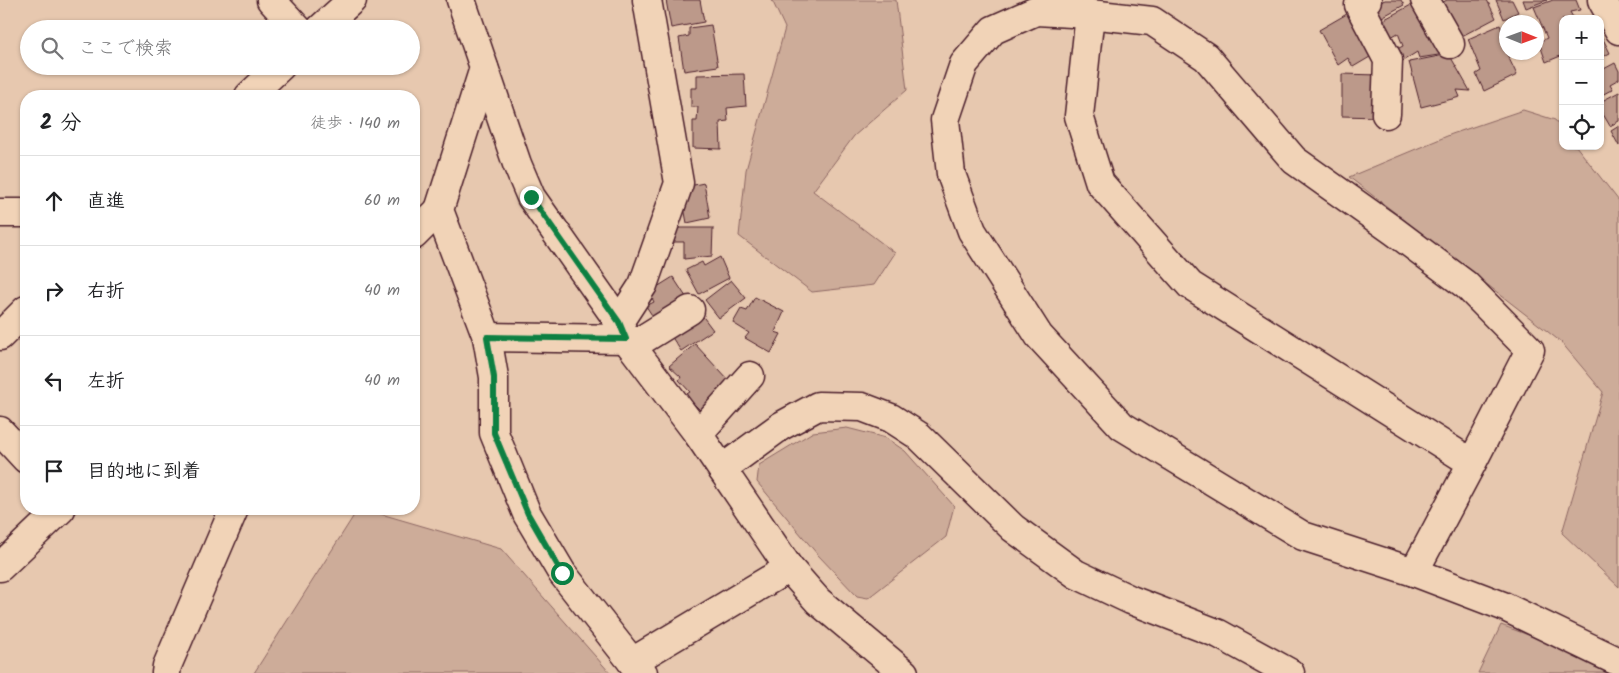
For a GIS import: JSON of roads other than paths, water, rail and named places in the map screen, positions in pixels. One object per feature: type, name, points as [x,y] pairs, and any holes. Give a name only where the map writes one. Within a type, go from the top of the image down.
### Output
[{"type":"street","points":[[270,0],[289,20]]},
{"type":"street","points":[[330,20],[352,0]]},
{"type":"street","points":[[461,0],[517,164],[531,197],[626,336],[698,434],[789,568],[818,602],[904,673]]},
{"type":"street","points":[[626,336],[679,183],[647,0]]},
{"type":"street","points":[[1367,0],[1359,5],[1388,60],[1386,114]]},
{"type":"street","points":[[1425,0],[1450,44]]},
{"type":"street","points":[[1602,0],[1619,30]]},
{"type":"street","points":[[1414,572],[1530,350],[1466,285],[1294,160],[1206,57],[1152,21],[1090,14],[1036,11],[993,30],[964,64],[945,120],[951,174],[972,231],[1039,336],[1122,426],[1303,536],[1414,572],[1503,606],[1619,662]]},
{"type":"street","points":[[1090,14],[1079,116],[1100,183],[1190,284],[1472,463]]},
{"type":"street","points":[[420,229],[439,210],[484,68]]},
{"type":"street","points":[[256,90],[272,75]]},
{"type":"street","points":[[439,210],[487,337],[494,377],[494,433],[528,514],[562,573],[637,667],[789,568]]},
{"type":"street","points":[[0,213],[20,213]]},
{"type":"street","points":[[487,337],[626,336],[690,310]]},
{"type":"street","points":[[0,336],[20,316]]},
{"type":"street","points":[[698,434],[750,376]]},
{"type":"street","points":[[722,469],[781,426],[818,406],[862,407],[891,418],[919,436],[1013,528],[1076,574],[1131,600],[1219,634],[1290,673]]},
{"type":"street","points":[[0,431],[20,453]]},
{"type":"street","points":[[0,567],[55,515]]},
{"type":"street","points":[[166,673],[167,666],[231,515]]}]
